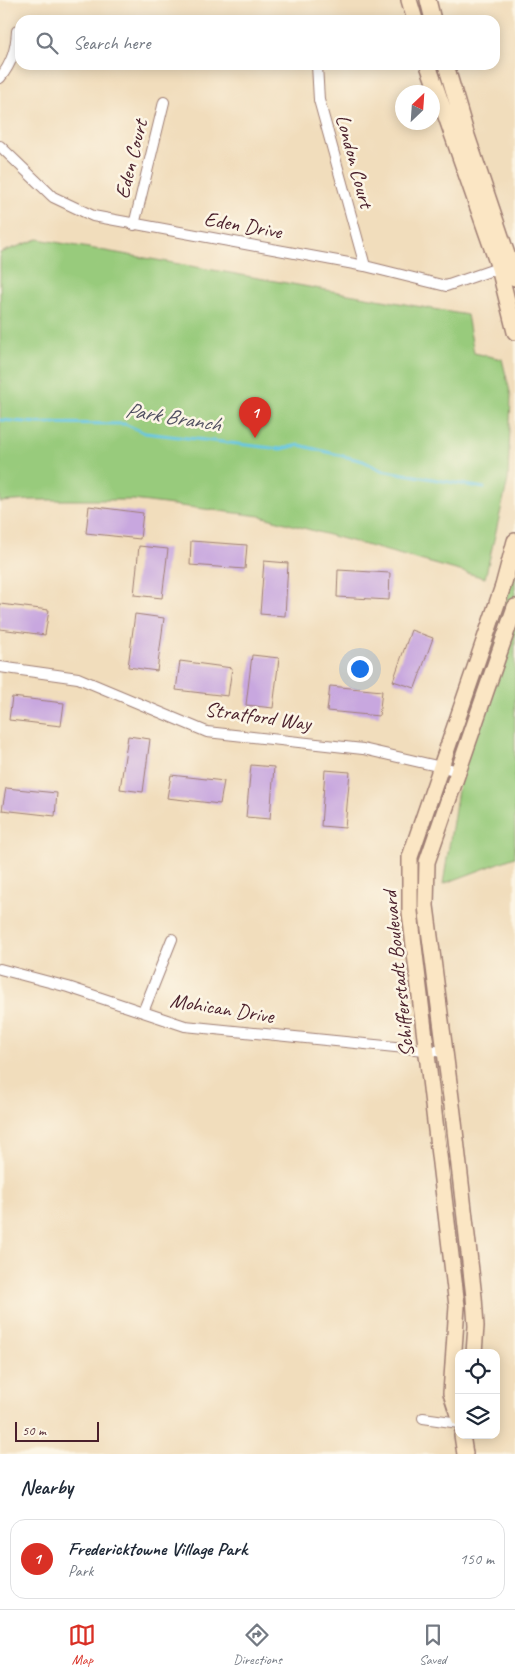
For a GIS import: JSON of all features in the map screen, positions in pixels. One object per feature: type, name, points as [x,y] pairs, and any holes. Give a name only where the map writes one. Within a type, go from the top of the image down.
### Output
[{"type":"main road","points":[[409,0],[414,15]]},
{"type":"main road","points":[[428,0],[432,15]]},
{"type":"main road","points":[[430,70],[510,268]]},
{"type":"main road","points":[[447,70],[510,268],[515,332]]},
{"type":"main road","name":"Schifferstadt Boulevard","points":[[455,1406],[451,1393],[457,1306],[410,912],[410,857],[439,767],[503,586],[515,541]]},
{"type":"main road","name":"Schifferstadt Boulevard","points":[[474,1349],[476,1326],[474,1297],[426,906],[427,862],[515,607]]},
{"type":"main road","points":[[463,1439],[465,1454]]},
{"type":"street","points":[[0,78],[7,70],[15,50]]},
{"type":"street","name":"London Court","points":[[317,70],[319,100],[365,266]]},
{"type":"street","name":"Eden Court","points":[[134,225],[164,102]]},
{"type":"street","name":"Eden Drive","points":[[0,146],[53,197],[93,216],[365,266],[446,286],[510,268]]},
{"type":"street","name":"Stratford Way","points":[[0,667],[78,678],[207,732],[363,749],[459,771]]},
{"type":"street","points":[[143,1012],[172,939]]},
{"type":"street","name":"Mohican Drive","points":[[0,969],[68,987],[185,1026],[445,1052]]},
{"type":"street","points":[[422,1418],[455,1422]]},
{"type":"green space","points":[[38,239],[467,315],[474,353],[502,359],[511,396],[508,480],[485,578],[260,516],[133,500],[31,500],[0,502],[0,253]]},
{"type":"green space","points":[[515,570],[515,857],[443,884],[468,727]]},
{"type":"building","points":[[89,506],[143,513],[140,539],[86,533]]},
{"type":"building","points":[[191,541],[247,545],[245,569],[190,565]]},
{"type":"building","points":[[139,546],[168,549],[162,598],[134,595]]},
{"type":"building","points":[[264,561],[288,563],[285,616],[260,614]]},
{"type":"building","points":[[338,570],[390,573],[389,600],[337,597]]},
{"type":"building","points":[[0,604],[49,610],[45,635],[0,629]]},
{"type":"building","points":[[135,614],[164,618],[157,671],[128,667]]},
{"type":"building","points":[[411,630],[433,638],[415,688],[393,681]]},
{"type":"building","points":[[252,655],[279,658],[273,708],[246,705]]},
{"type":"building","points":[[180,661],[232,668],[228,696],[176,690]]},
{"type":"building","points":[[330,686],[382,691],[379,716],[327,711]]},
{"type":"building","points":[[12,697],[64,703],[61,726],[9,720]]},
{"type":"building","points":[[128,736],[150,739],[143,792],[120,789]]},
{"type":"building","points":[[251,765],[274,767],[270,819],[246,817]]},
{"type":"building","points":[[325,770],[350,772],[345,828],[321,826]]},
{"type":"building","points":[[171,775],[224,781],[220,804],[167,798]]},
{"type":"building","points":[[6,788],[57,793],[55,816],[2,810]]},
{"type":"waterway","name":"Park Branch","points":[[0,420],[38,423],[125,424],[145,433],[281,449],[299,445],[363,461],[381,470],[484,488]]},
{"type":"place","name":"Fredericktowne Village Park","points":[[255,438]]}]
